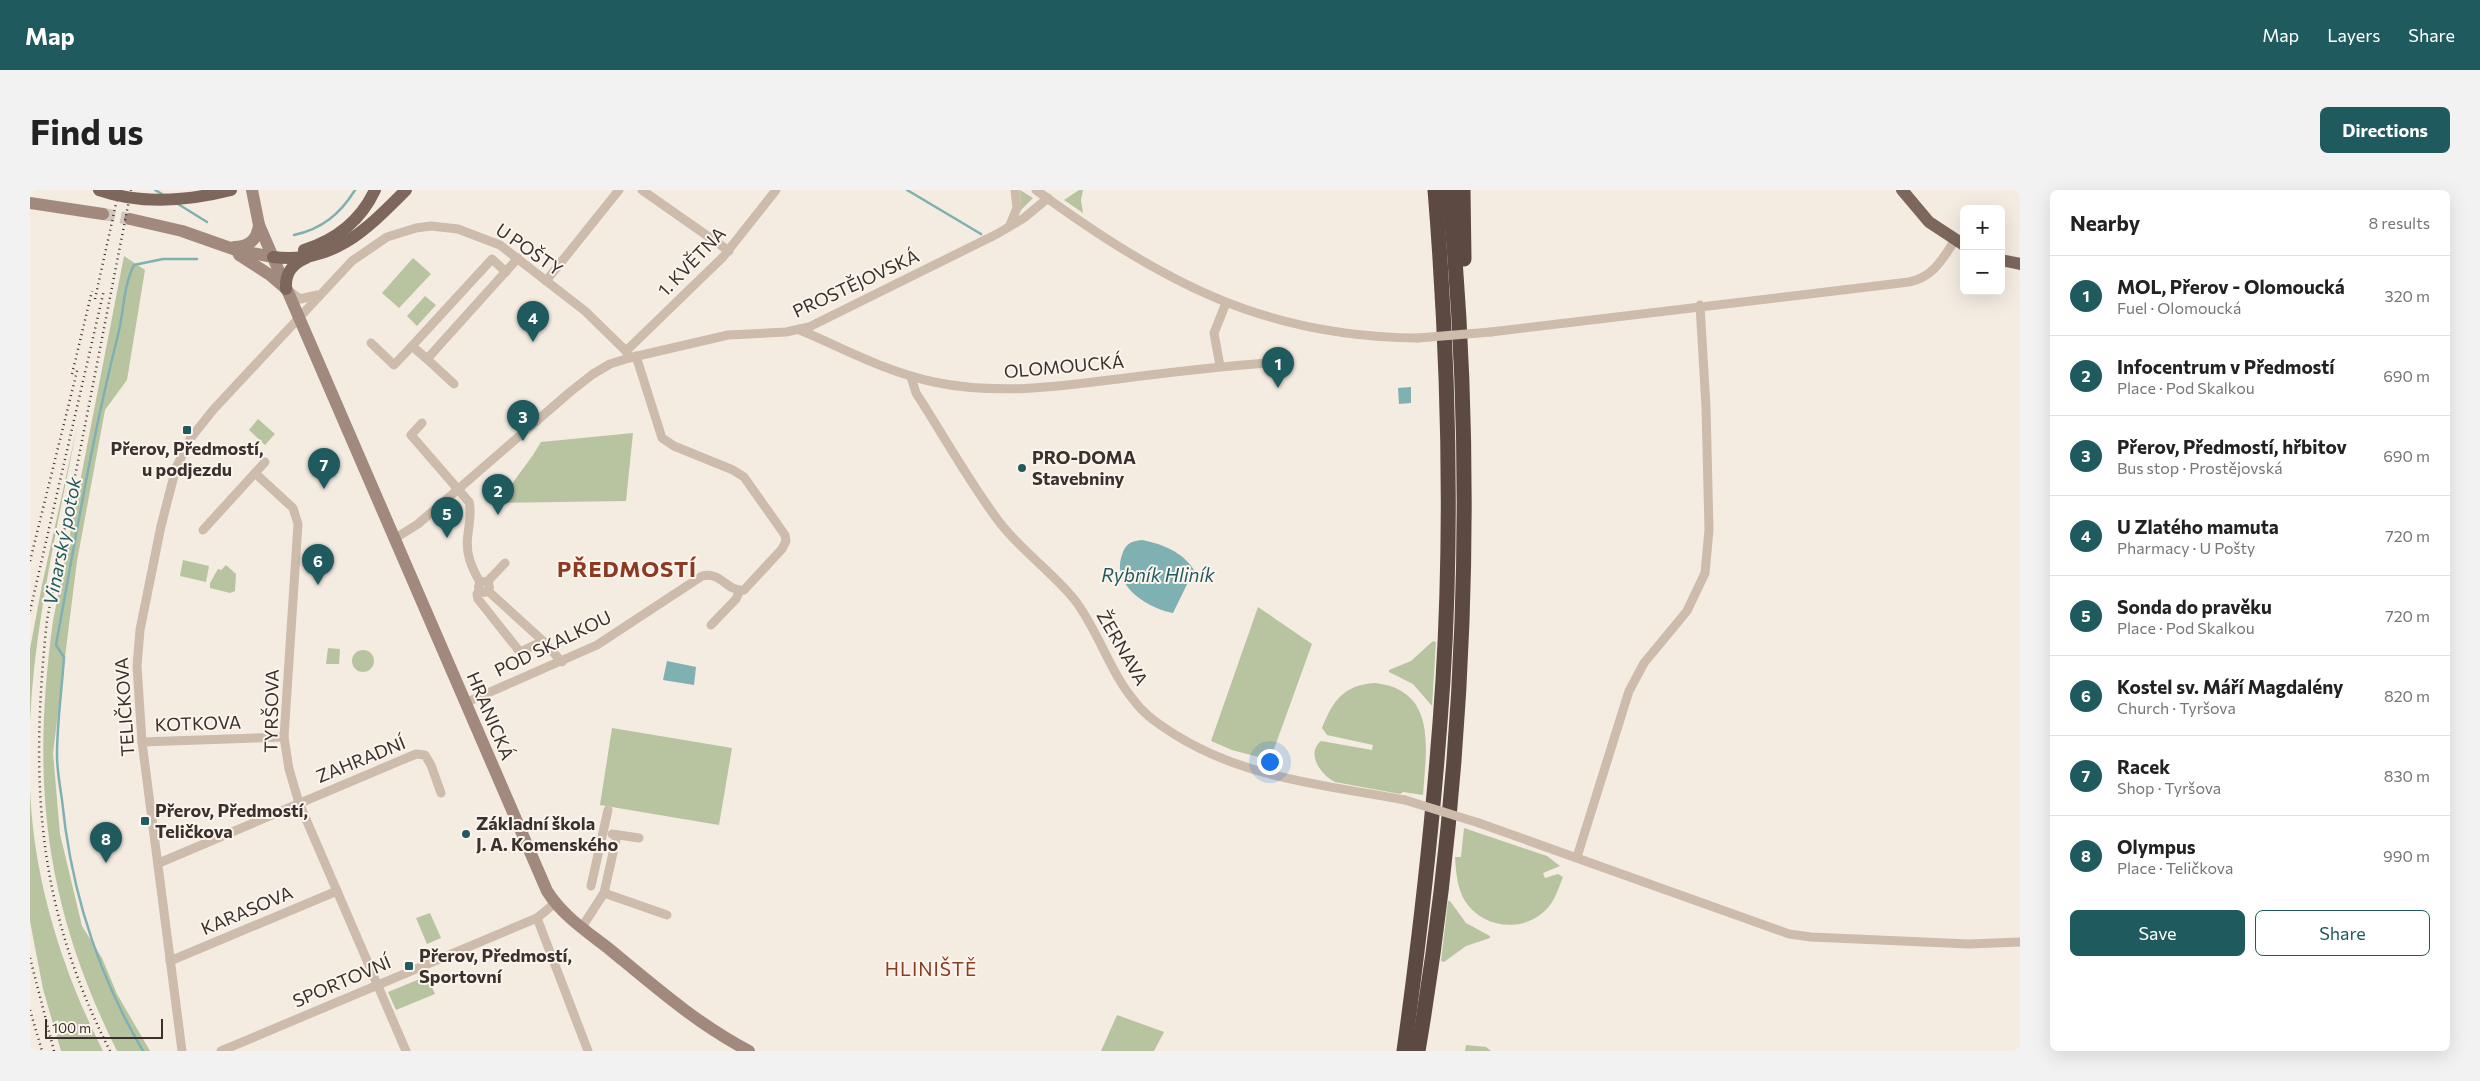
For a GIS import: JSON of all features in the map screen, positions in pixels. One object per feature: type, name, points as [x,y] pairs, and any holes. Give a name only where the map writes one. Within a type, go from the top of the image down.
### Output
[{"type":"highway","points":[[1404,1051],[1431,832],[1443,677],[1447,505],[1446,406],[1435,190]]},
{"type":"highway","points":[[1449,190],[1461,353]]},
{"type":"highway","points":[[1418,1051],[1446,852],[1454,762],[1462,601],[1461,353],[1464,190]]},
{"type":"main road","points":[[99,190],[137,198],[171,200],[231,190]]},
{"type":"main road","name":"HRANICKÁ","points":[[252,190],[259,225],[298,318],[547,891],[555,903],[582,927],[700,1022],[749,1051]]},
{"type":"main road","points":[[273,257],[312,248],[332,238],[358,217],[375,190]]},
{"type":"main road","points":[[286,289],[286,279],[290,269],[309,257],[334,248],[360,234],[406,190]]},
{"type":"main road","points":[[1902,190],[1929,222],[1959,243]]},
{"type":"main road","points":[[30,197],[52,204],[104,214]]},
{"type":"main road","points":[[30,203],[52,204]]},
{"type":"main road","points":[[130,219],[189,233],[226,247],[273,257],[289,259],[309,257]]},
{"type":"main road","points":[[226,247],[242,247],[250,244],[256,237],[259,225]]},
{"type":"main road","points":[[226,247],[261,268],[286,289]]},
{"type":"main road","points":[[2005,261],[2020,264]]},
{"type":"street","points":[[546,281],[619,190]]},
{"type":"street","points":[[642,190],[729,251]]},
{"type":"street","name":"1. KVĚTNA","points":[[630,355],[729,251],[776,190]]},
{"type":"street","points":[[1008,228],[1017,208],[1015,190]]},
{"type":"street","points":[[1036,190],[1155,269],[1226,303],[1272,319],[1321,331],[1381,338],[1418,338],[1491,332],[1700,305],[1914,281],[1933,272],[1959,243]]},
{"type":"street","name":"PROSTĚJOVSKÁ","points":[[394,539],[418,524],[585,380],[610,364],[630,355],[734,334],[800,330],[827,319],[1008,228],[1048,198]]},
{"type":"street","name":"U POŠTY","points":[[298,318],[360,253],[387,237],[416,228],[431,226],[458,229],[487,238],[518,258],[589,315],[630,355]]},
{"type":"street","points":[[427,359],[518,258]]},
{"type":"street","points":[[371,343],[394,365],[492,259],[506,272]]},
{"type":"street","points":[[286,289],[297,297],[304,299],[314,297],[326,289]]},
{"type":"street","points":[[1220,366],[1214,333],[1226,303]]},
{"type":"street","points":[[1577,857],[1629,691],[1644,663],[1688,611],[1705,573],[1709,530],[1706,407],[1700,305]]},
{"type":"street","name":"TELIČKOVA","points":[[182,1051],[142,742],[137,684],[139,642],[162,526],[179,460],[200,425],[298,318]]},
{"type":"street","name":"OLOMOUCKÁ","points":[[800,330],[874,364],[911,377],[963,387],[1017,390],[1220,366],[1279,362]]},
{"type":"street","points":[[412,346],[454,384]]},
{"type":"street","points":[[630,355],[662,438],[674,446],[744,476],[785,535],[786,541],[782,549],[749,586],[740,590],[736,599],[711,626]]},
{"type":"street","name":"ŽERNAVA","points":[[911,377],[916,393],[994,514],[1020,546],[1076,602],[1088,619],[1125,689],[1150,717],[1208,753],[1272,776],[1404,800],[1480,823],[1789,934],[1811,937],[1960,943],[2020,942]]},
{"type":"street","points":[[422,424],[411,435],[459,489],[470,505],[467,551],[472,568],[484,586],[543,641],[562,662]]},
{"type":"street","points":[[203,530],[265,462]]},
{"type":"street","name":"TYRŠOVA","points":[[255,473],[293,508],[298,524],[284,737],[289,768],[299,803],[406,1051]]},
{"type":"street","points":[[505,563],[477,594],[478,599],[520,652],[543,641]]},
{"type":"street","name":"POD SKALKOU","points":[[465,703],[562,662],[606,640],[702,576],[715,576],[733,589],[740,590]]},
{"type":"street","name":"KOTKOVA","points":[[142,742],[284,737]]},
{"type":"street","name":"ZAHRADNÍ","points":[[299,803],[416,754],[425,755],[441,793]]},
{"type":"street","points":[[159,863],[299,803]]},
{"type":"street","points":[[591,886],[608,810]]},
{"type":"street","points":[[603,833],[639,838]]},
{"type":"street","points":[[582,927],[604,893],[617,835]]},
{"type":"street","name":"KARASOVA","points":[[170,961],[337,892]]},
{"type":"street","points":[[604,893],[666,914]]},
{"type":"street","name":"SPORTOVNÍ","points":[[221,1051],[376,984],[537,918],[555,903]]},
{"type":"street","points":[[537,918],[588,1051]]},
{"type":"green space","points":[[1020,190],[1033,198],[1021,210]]},
{"type":"green space","points":[[1079,190],[1083,190],[1081,200],[1083,213],[1064,200]]},
{"type":"green space","points":[[124,256],[145,270],[127,380],[105,410],[77,561],[53,753],[60,834],[82,926],[102,958],[117,994],[150,1051],[117,1051],[92,997],[73,944],[59,893],[49,841],[44,789],[43,735],[46,680],[53,621]]},
{"type":"green space","points":[[413,258],[431,274],[399,308],[382,293]]},
{"type":"green space","points":[[425,296],[436,305],[417,326],[407,316]]},
{"type":"green space","points":[[258,419],[275,434],[265,445],[249,430]]},
{"type":"green space","points":[[77,427],[42,609],[30,720],[30,649],[42,585]]},
{"type":"green space","points":[[633,433],[626,501],[498,503],[541,442]]},
{"type":"green space","points":[[183,560],[209,566],[206,582],[180,576]]},
{"type":"green space","points":[[226,565],[236,574],[235,591],[230,593],[210,588],[210,583],[218,569],[221,570]]},
{"type":"green space","points":[[1258,607],[1312,644],[1270,760],[1232,750],[1211,741]]},
{"type":"green space","points":[[1433,641],[1436,642],[1432,706],[1413,684],[1389,672],[1389,670],[1411,661]]},
{"type":"green space","points":[[328,648],[340,649],[339,664],[326,664]]},
{"type":"green space","points":[[363,650],[371,653],[374,661],[371,669],[363,672],[355,669],[352,661],[355,653]]},
{"type":"green space","points":[[1375,683],[1395,688],[1410,697],[1419,710],[1424,725],[1426,742],[1423,795],[1403,792],[1400,794],[1335,782],[1325,775],[1317,764],[1315,758],[1316,746],[1321,741],[1372,750],[1373,745],[1327,735],[1322,728],[1330,710],[1341,696],[1355,687]]},
{"type":"green space","points":[[612,728],[732,748],[719,825],[600,805]]},
{"type":"green space","points":[[30,790],[37,858],[53,924],[75,989],[103,1051],[61,1051],[43,989],[30,921]]},
{"type":"green space","points":[[1464,828],[1547,856],[1560,866],[1543,873],[1545,878],[1558,874],[1563,877],[1552,902],[1541,914],[1519,924],[1507,925],[1495,923],[1473,911],[1462,896],[1456,874],[1455,857],[1461,857]]},
{"type":"green space","points":[[1448,901],[1450,901],[1466,923],[1490,936],[1490,938],[1466,946],[1444,962],[1441,961]]},
{"type":"green space","points":[[430,913],[441,938],[427,944],[416,918]]},
{"type":"green space","points":[[427,976],[435,994],[396,1010],[388,992]]},
{"type":"green space","points":[[1117,1015],[1164,1032],[1154,1051],[1101,1051]]},
{"type":"green space","points":[[1466,1045],[1486,1047],[1491,1051],[1465,1051]]},
{"type":"water","points":[[1411,387],[1411,403],[1399,404],[1398,388]]},
{"type":"water","name":"Rybník Hliník","points":[[1142,540],[1157,544],[1178,554],[1194,570],[1173,613],[1153,606],[1143,600],[1126,585],[1122,576],[1120,566],[1125,548],[1132,542]]},
{"type":"water","points":[[667,661],[696,667],[694,685],[663,680]]},
{"type":"waterway","points":[[155,190],[162,194]]},
{"type":"waterway","name":"Vinarský potok","points":[[294,235],[313,229],[329,219],[343,206],[355,190]]},
{"type":"waterway","points":[[907,190],[981,234]]},
{"type":"waterway","points":[[178,204],[207,222]]},
{"type":"waterway","name":"Vinarský potok","points":[[143,1051],[112,992],[100,961],[79,899],[72,867],[66,834],[57,755],[64,657],[56,645],[92,451],[130,273],[134,265],[163,259],[197,259]]},
{"type":"tunnel","points":[[103,214],[130,219]]},
{"type":"railway","points":[[95,299],[119,190]]},
{"type":"railway","points":[[110,1051],[85,997],[67,945],[53,893],[44,841],[40,789],[39,735],[47,620],[131,190]]},
{"type":"railway","points":[[30,611],[104,290]]},
{"type":"railway","points":[[72,374],[92,291]]},
{"type":"railway","points":[[30,561],[78,367]]},
{"type":"railway","points":[[30,958],[54,1051]]},
{"type":"railway","points":[[30,1010],[42,1051]]},
{"type":"place","name":"U Zlatého mamuta","points":[[533,342]]},
{"type":"place","name":"MOL, Přerov - Olomoucká","points":[[1278,388]]},
{"type":"place","name":"Přerov, Předmostí, u podjezdu","points":[[187,430]]},
{"type":"place","name":"Přerov, Předmostí, hřbitov","points":[[523,441]]},
{"type":"place","name":"PRO-DOMA Stavebniny","points":[[1022,468]]},
{"type":"place","name":"Racek","points":[[324,489]]},
{"type":"place","name":"Infocentrum v Předmostí","points":[[498,515]]},
{"type":"place","name":"Sonda do pravěku","points":[[447,538]]},
{"type":"place","name":"Kostel sv. Máří Magdalény","points":[[318,585]]},
{"type":"place","name":"Přerov, Předmostí, Teličkova","points":[[145,821]]},
{"type":"place","name":"Základní škola J. A. Komenského","points":[[466,834]]},
{"type":"place","name":"Olympus","points":[[106,863]]},
{"type":"place","name":"Přerov, Předmostí, Sportovní","points":[[409,966]]},
{"type":"district","name":"PŘEDMOSTÍ","points":[[627,569]]},
{"type":"district","name":"HLINIŠTĚ","points":[[931,969]]}]
